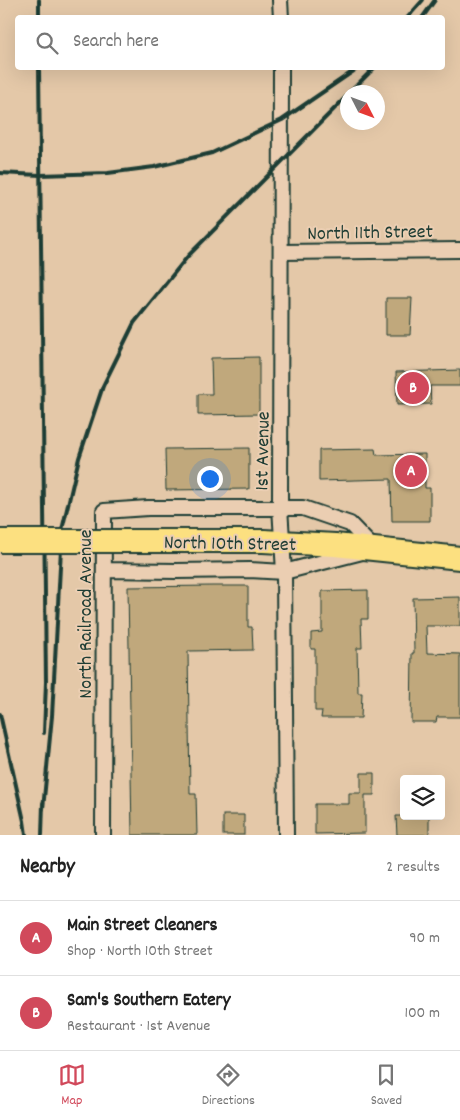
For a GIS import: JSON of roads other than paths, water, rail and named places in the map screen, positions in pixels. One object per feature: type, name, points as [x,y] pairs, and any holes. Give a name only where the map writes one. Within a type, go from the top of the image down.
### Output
[{"type":"main road","name":"North 10th Street","points":[[0,541],[273,541],[460,558]]},
{"type":"street","points":[[280,0],[280,15]]},
{"type":"street","name":"1st Avenue","points":[[281,70],[280,507],[273,541],[284,572],[286,835]]},
{"type":"street","name":"North 11th Street","points":[[282,252],[460,250]]},
{"type":"street","name":"North Railroad Avenue","points":[[103,835],[104,511],[148,508],[303,508],[350,524],[374,550]]},
{"type":"street","points":[[104,570],[176,572],[250,570],[284,572],[374,550]]},
{"type":"railway","points":[[39,0],[39,15]]},
{"type":"railway","points":[[410,15],[423,0]]},
{"type":"railway","points":[[424,15],[435,0]]},
{"type":"railway","points":[[39,70],[46,682],[44,733]]},
{"type":"railway","points":[[0,173],[40,175],[108,173],[154,167],[212,153],[282,120],[355,70]]},
{"type":"railway","points":[[357,85],[372,70]]},
{"type":"railway","points":[[43,809],[52,716],[62,530],[79,458],[103,386],[134,323],[188,256],[340,103]]},
{"type":"railway","points":[[0,714],[26,835]]},
{"type":"railway","points":[[42,835],[43,803]]},
{"type":"place","name":"Sam's Southern Eatery","points":[[413,388]]},
{"type":"place","name":"Main Street Cleaners","points":[[411,471]]}]
